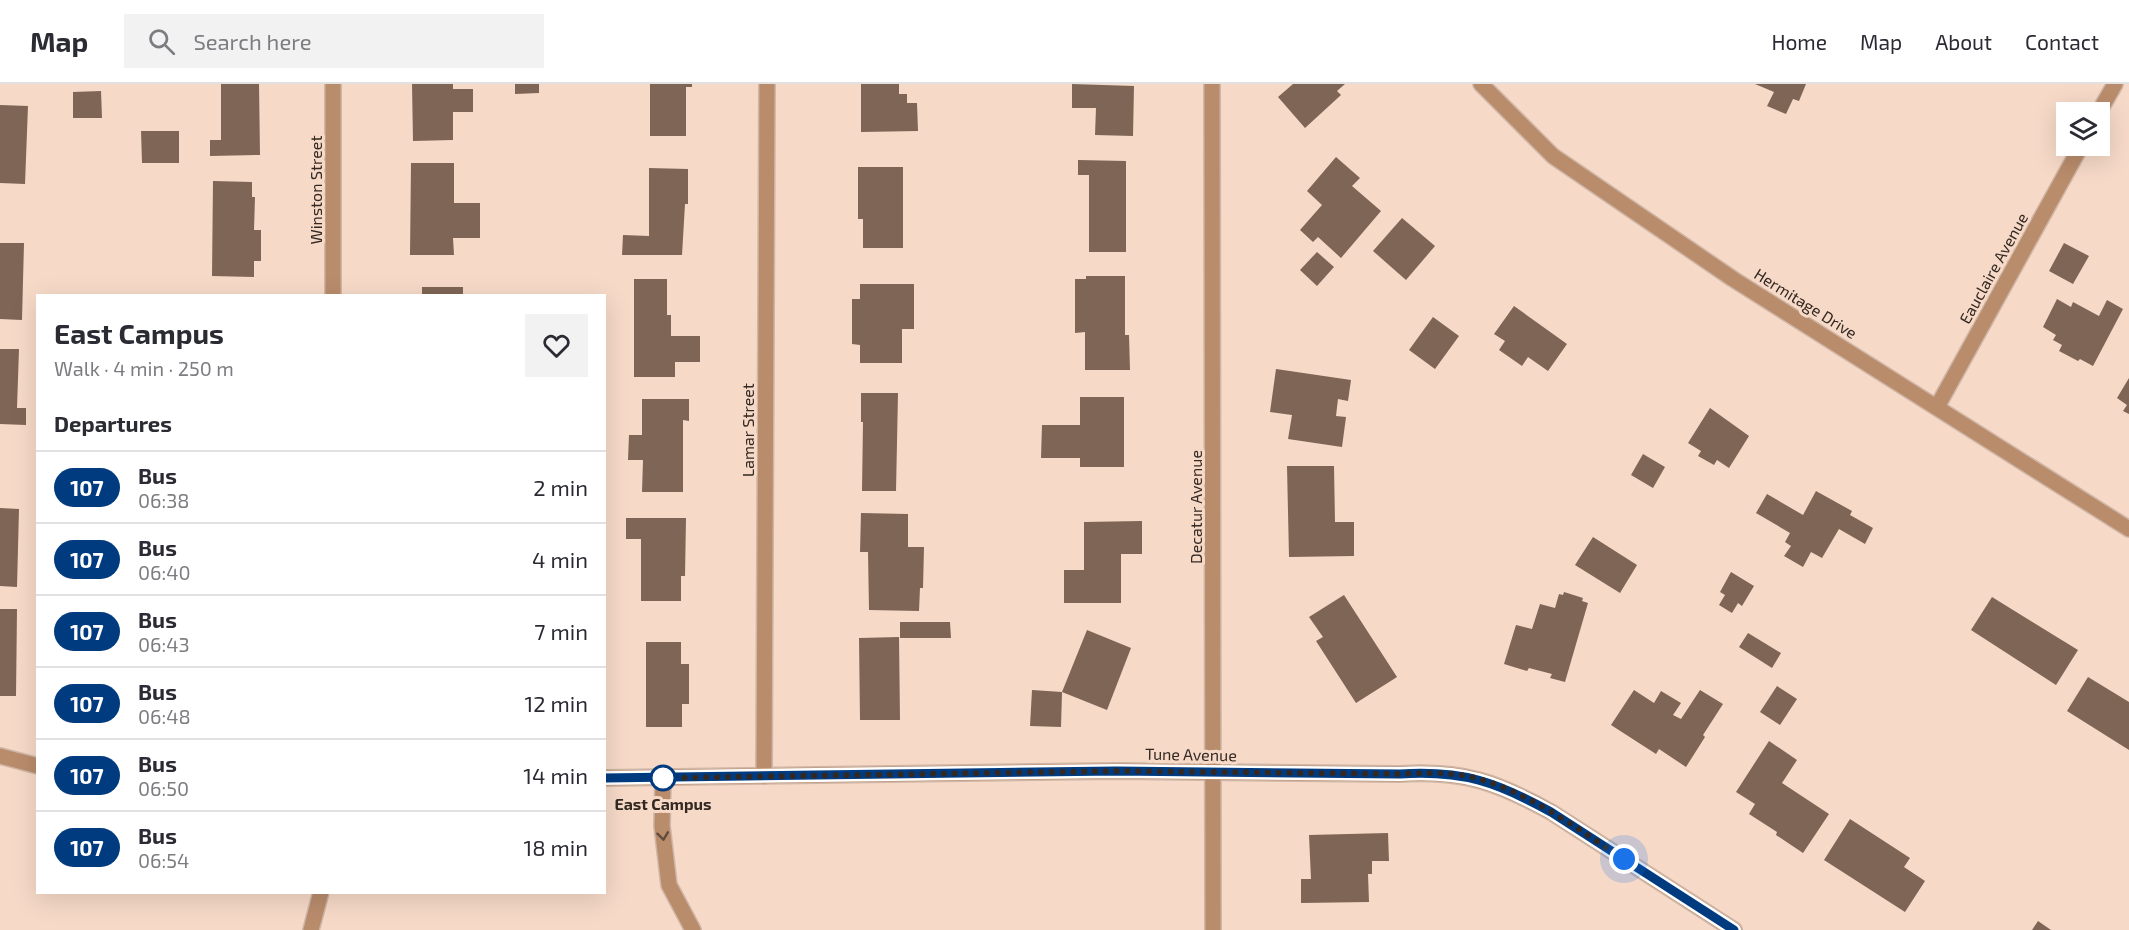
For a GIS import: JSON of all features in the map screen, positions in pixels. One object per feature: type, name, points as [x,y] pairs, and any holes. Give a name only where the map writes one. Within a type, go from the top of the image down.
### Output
[{"type":"street","name":"Winston Street","points":[[333,84],[333,294]]},
{"type":"street","name":"Lamar Street","points":[[764,776],[766,84]]},
{"type":"street","name":"Decatur Avenue","points":[[1212,84],[1213,930]]},
{"type":"street","name":"Hermitage Drive","points":[[1480,84],[1553,156],[1733,279],[2129,529]]},
{"type":"street","points":[[2105,102],[2115,84]]},
{"type":"street","name":"Eauclaire Avenue","points":[[1936,407],[2075,156]]},
{"type":"street","points":[[0,756],[36,765]]},
{"type":"street","name":"Tune Avenue","points":[[606,778],[1116,771],[1400,774],[1431,772],[1463,775],[1524,797],[1551,812],[1734,930]]},
{"type":"street","points":[[663,778],[662,826],[669,885],[693,930]]},
{"type":"street","points":[[312,930],[321,894]]},
{"type":"building","points":[[221,84],[259,84],[260,155],[210,156],[210,140],[221,140]]},
{"type":"building","points":[[412,84],[453,84],[453,89],[473,89],[473,112],[453,112],[453,140],[413,141]]},
{"type":"building","points":[[515,84],[539,84],[539,93],[515,94]]},
{"type":"building","points":[[650,84],[692,84],[692,87],[686,87],[686,136],[650,136]]},
{"type":"building","points":[[861,84],[899,84],[899,94],[907,94],[907,103],[917,103],[918,131],[861,132]]},
{"type":"building","points":[[1072,84],[1134,86],[1133,136],[1095,135],[1096,108],[1072,108]]},
{"type":"building","points":[[1293,84],[1345,84],[1337,91],[1341,95],[1305,128],[1278,97]]},
{"type":"building","points":[[1755,84],[1806,84],[1799,101],[1793,99],[1786,114],[1767,106],[1774,92]]},
{"type":"building","points":[[101,91],[102,118],[73,118],[73,92]]},
{"type":"building","points":[[0,105],[28,106],[25,184],[0,183]]},
{"type":"building","points":[[141,131],[179,131],[179,163],[142,163]]},
{"type":"building","points":[[1336,157],[1360,178],[1352,186],[1381,211],[1341,258],[1318,237],[1313,242],[1300,230],[1322,205],[1307,191]]},
{"type":"building","points":[[1078,160],[1126,161],[1126,252],[1089,252],[1089,175],[1078,175]]},
{"type":"building","points":[[411,163],[454,163],[454,203],[480,203],[480,238],[453,238],[454,255],[410,255]]},
{"type":"building","points":[[858,167],[903,167],[903,248],[863,248],[863,219],[858,219]]},
{"type":"building","points":[[649,168],[688,169],[688,204],[685,204],[682,255],[622,255],[623,235],[649,236]]},
{"type":"building","points":[[213,181],[252,182],[252,197],[255,197],[254,230],[261,230],[261,261],[254,261],[254,277],[212,276]]},
{"type":"building","points":[[1402,218],[1435,246],[1406,280],[1373,251]]},
{"type":"building","points":[[0,243],[24,243],[22,320],[0,319]]},
{"type":"building","points":[[2064,243],[2089,256],[2073,284],[2049,271]]},
{"type":"building","points":[[1317,252],[1334,267],[1317,286],[1300,270]]},
{"type":"building","points":[[1086,276],[1125,276],[1125,335],[1129,335],[1130,370],[1085,370],[1085,332],[1075,333],[1075,279],[1086,279]]},
{"type":"building","points":[[634,279],[667,279],[667,315],[671,315],[671,336],[700,336],[700,362],[675,362],[675,377],[634,377]]},
{"type":"building","points":[[860,284],[914,284],[914,329],[902,329],[902,363],[860,363],[860,345],[852,344],[852,299],[860,299]]},
{"type":"building","points":[[422,287],[463,287],[463,294],[422,294]]},
{"type":"building","points":[[2057,299],[2071,307],[2073,302],[2099,316],[2107,300],[2123,309],[2093,366],[2059,351],[2062,345],[2053,340],[2056,335],[2043,327]]},
{"type":"building","points":[[1514,306],[1567,344],[1548,371],[1528,357],[1522,366],[1499,350],[1505,341],[1494,334]]},
{"type":"building","points":[[1433,317],[1459,336],[1435,369],[1409,350]]},
{"type":"building","points":[[0,349],[19,349],[17,408],[26,408],[26,425],[0,424]]},
{"type":"building","points":[[1276,369],[1351,380],[1348,401],[1338,399],[1336,416],[1346,417],[1342,447],[1288,439],[1292,415],[1270,412]]},
{"type":"building","points":[[2129,378],[2129,414],[2123,411],[2127,405],[2117,398]]},
{"type":"building","points":[[861,393],[898,393],[896,491],[862,491]]},
{"type":"building","points":[[1080,397],[1124,397],[1124,467],[1080,467],[1080,458],[1041,458],[1042,425],[1080,425]]},
{"type":"building","points":[[642,399],[689,399],[689,421],[683,420],[683,492],[642,492],[643,460],[628,460],[629,435],[642,435]]},
{"type":"building","points":[[1710,408],[1749,436],[1729,468],[1717,460],[1714,465],[1698,456],[1701,451],[1688,443]]},
{"type":"building","points":[[1643,454],[1665,467],[1653,488],[1631,475]]},
{"type":"building","points":[[1287,466],[1334,466],[1335,522],[1354,522],[1354,556],[1289,557]]},
{"type":"building","points":[[1816,491],[1852,511],[1850,515],[1873,528],[1865,544],[1839,529],[1822,558],[1811,552],[1803,567],[1784,556],[1791,546],[1785,542],[1790,533],[1756,513],[1767,494],[1803,515]]},
{"type":"building","points":[[0,508],[19,509],[17,587],[0,586]]},
{"type":"building","points":[[861,513],[908,514],[908,547],[924,547],[923,588],[920,588],[919,611],[869,610],[868,552],[860,552]]},
{"type":"building","points":[[626,518],[686,518],[685,576],[681,576],[681,601],[641,601],[641,539],[626,539]]},
{"type":"building","points":[[1142,521],[1142,554],[1121,554],[1121,603],[1064,603],[1064,570],[1084,570],[1084,522]]},
{"type":"building","points":[[1593,537],[1637,565],[1620,593],[1575,565]]},
{"type":"building","points":[[1731,572],[1754,586],[1742,606],[1738,603],[1732,613],[1719,605],[1725,595],[1720,592]]},
{"type":"building","points":[[1564,592],[1583,598],[1582,601],[1588,603],[1565,682],[1550,678],[1552,674],[1529,668],[1527,671],[1504,664],[1516,625],[1532,629],[1540,604],[1555,608],[1559,594],[1563,595]]},
{"type":"building","points":[[1344,595],[1397,677],[1356,703],[1316,641],[1323,637],[1309,617]]},
{"type":"building","points":[[1992,597],[2078,650],[2056,685],[1971,630]]},
{"type":"building","points":[[0,609],[17,609],[16,696],[0,696]]},
{"type":"building","points":[[900,622],[950,622],[951,638],[900,638]]},
{"type":"building","points":[[1087,630],[1131,648],[1107,710],[1062,692]]},
{"type":"building","points":[[1748,633],[1781,653],[1772,668],[1739,647]]},
{"type":"building","points":[[899,637],[900,720],[860,720],[859,638]]},
{"type":"building","points":[[646,642],[681,642],[681,664],[689,664],[689,704],[682,704],[682,727],[646,727]]},
{"type":"building","points":[[2088,677],[2129,702],[2129,750],[2067,711]]},
{"type":"building","points":[[1777,686],[1797,699],[1780,725],[1760,712]]},
{"type":"building","points":[[1032,690],[1062,692],[1061,727],[1030,726]]},
{"type":"building","points":[[1634,690],[1654,703],[1661,691],[1681,703],[1673,715],[1681,719],[1700,690],[1723,704],[1686,767],[1659,749],[1656,754],[1611,725]]},
{"type":"building","points":[[1769,741],[1797,760],[1782,783],[1829,814],[1803,853],[1776,835],[1777,832],[1749,814],[1755,804],[1736,792]]},
{"type":"building","points":[[1850,819],[1910,858],[1904,867],[1925,881],[1905,912],[1824,860]]},
{"type":"building","points":[[1388,833],[1389,861],[1372,861],[1372,874],[1368,874],[1369,902],[1301,903],[1301,879],[1311,879],[1309,835]]},
{"type":"building","points":[[2038,921],[2051,930],[2032,930]]},
{"type":"bus line","name":"107","points":[[606,778],[1116,771],[1400,774],[1431,772],[1463,775],[1524,797],[1551,812],[1734,930]]},
{"type":"place","name":"East Campus","points":[[663,778]]},
{"type":"route","points":[[663,778],[1116,771],[1400,774],[1431,772],[1463,775],[1524,797],[1624,859]]}]
